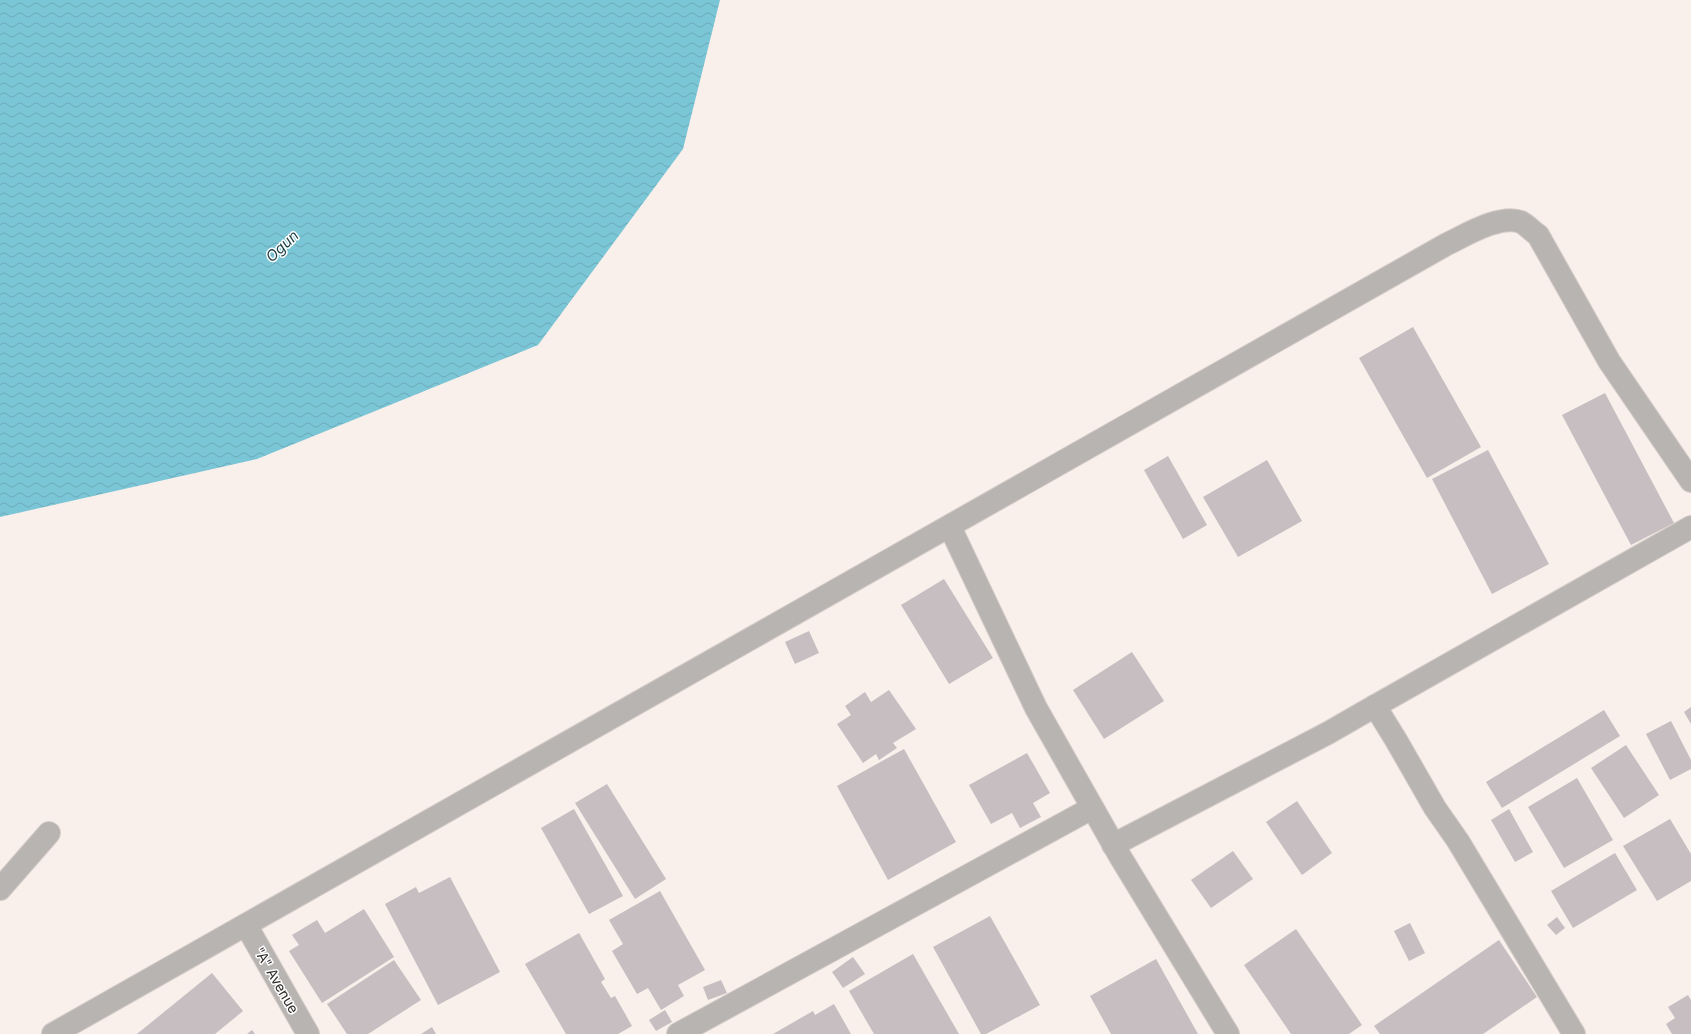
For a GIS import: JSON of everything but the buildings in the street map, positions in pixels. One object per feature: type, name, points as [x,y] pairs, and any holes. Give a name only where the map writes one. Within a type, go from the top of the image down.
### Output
[{"type":"street","points":[[53,1034],[1447,244],[1485,226],[1501,221],[1520,222],[1538,236],[1609,361],[1691,481]]},
{"type":"street","points":[[950,527],[1036,708],[1113,845],[1228,1034]]},
{"type":"street","points":[[1113,845],[1328,733],[1691,527]]},
{"type":"street","points":[[1375,706],[1435,808],[1458,841],[1574,1034]]},
{"type":"street","points":[[678,1034],[1092,808]]},
{"type":"street","points":[[0,889],[49,833]]},
{"type":"street","name":"\"A\" Avenue","points":[[246,925],[308,1034]]},
{"type":"water","name":"Ogun","points":[[0,0],[720,0],[683,149],[538,345],[257,459],[0,517]]}]
